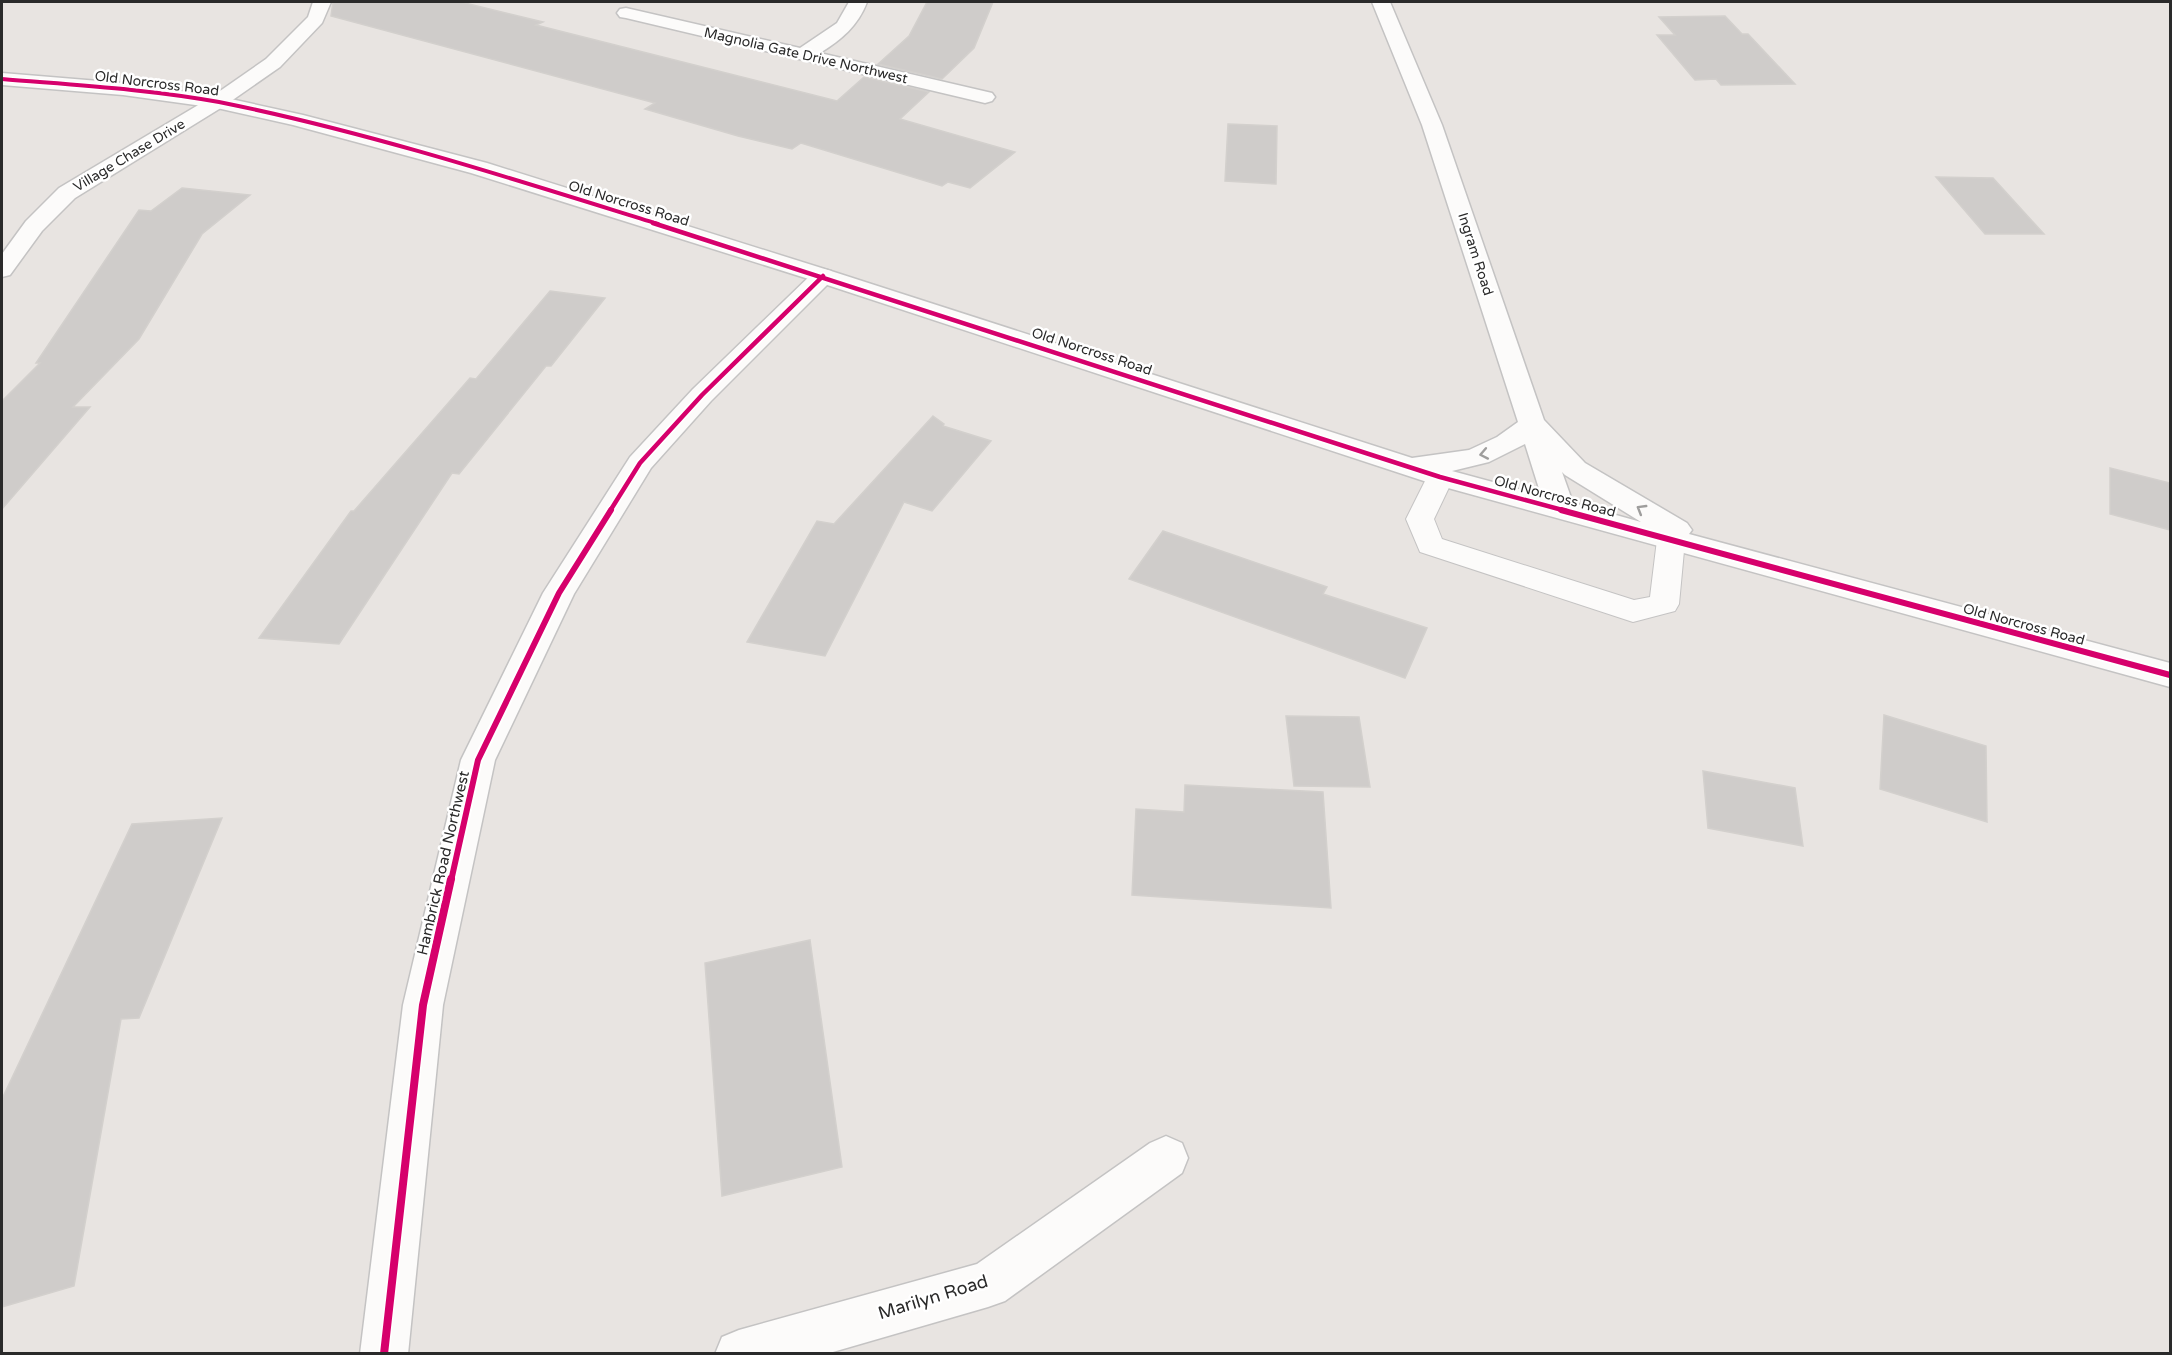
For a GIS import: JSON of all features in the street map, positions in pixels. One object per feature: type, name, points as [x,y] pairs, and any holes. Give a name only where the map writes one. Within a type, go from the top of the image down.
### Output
[{"type":"street","name":"Village Chase Drive","points":[[2,270],[34,225],[67,193],[217,102],[273,63],[316,20],[322,2]]},
{"type":"street","points":[[804,54],[836,34],[856,9],[858,2]]},
{"type":"street","name":"Ingram Road","points":[[1381,2],[1432,125],[1562,511]]},
{"type":"street","name":"Magnolia Gate Drive Northwest","points":[[626,13],[985,97]]},
{"type":"street","name":"Old Norcross Road","points":[[2,79],[123,88],[217,102],[296,119],[479,168],[823,276],[1440,477],[2170,675]]},
{"type":"street","name":"Hambrick Road Northwest","points":[[384,1353],[423,1005],[478,760],[559,593],[640,463],[702,395],[823,276]]},
{"type":"street","points":[[1406,466],[1434,465],[1494,452],[1519,438],[1532,423],[1575,469],[1667,525],[1730,557]]},
{"type":"street","name":"Marilyn Road","points":[[740,1353],[988,1284],[1166,1158]]},
{"type":"lane","points":[[1440,477],[1420,519],[1430,545],[1633,610],[1664,604],[1671,540]]},
{"type":"building","points":[[333,2],[461,2],[543,22],[536,25],[837,101],[864,77],[929,92],[900,119],[1015,152],[970,188],[948,182],[942,186],[801,143],[792,149],[738,136],[645,109],[655,103],[331,16]]},
{"type":"building","points":[[927,2],[993,2],[974,48],[942,79],[878,64],[909,36]]},
{"type":"building","points":[[1725,16],[1742,34],[1748,34],[1795,84],[1721,85],[1716,79],[1695,80],[1657,35],[1675,35],[1659,17]]},
{"type":"building","points":[[1228,124],[1277,126],[1276,184],[1225,181]]},
{"type":"building","points":[[1936,177],[1993,178],[2044,234],[1985,234]]},
{"type":"building","points":[[182,188],[250,195],[202,234],[139,339],[73,407],[90,407],[2,509],[2,401],[40,363],[36,363],[139,210],[151,211]]},
{"type":"building","points":[[550,291],[605,298],[551,366],[546,366],[459,474],[452,473],[339,644],[259,638],[351,511],[354,511],[470,378],[476,379]]},
{"type":"building","points":[[933,416],[944,424],[943,426],[991,441],[932,511],[904,502],[825,656],[747,642],[817,521],[834,524]]},
{"type":"building","points":[[2110,468],[2170,483],[2170,530],[2110,514]]},
{"type":"building","points":[[1163,531],[1327,587],[1323,594],[1427,628],[1405,678],[1129,579]]},
{"type":"building","points":[[1884,715],[1986,746],[1987,822],[1880,789]]},
{"type":"building","points":[[1286,716],[1359,717],[1370,787],[1294,786]]},
{"type":"building","points":[[1703,771],[1795,788],[1803,846],[1708,828]]},
{"type":"building","points":[[1185,785],[1323,792],[1331,908],[1132,895],[1136,809],[1184,812]]},
{"type":"building","points":[[222,818],[139,1018],[121,1019],[74,1286],[2,1307],[2,1099],[132,824]]},
{"type":"building","points":[[810,940],[842,1167],[722,1196],[705,963]]},
{"type":"cycle path","points":[[2,79],[123,89],[217,102],[296,119],[479,168],[823,276],[1440,477],[2170,675]]},
{"type":"cycle path","points":[[384,1354],[423,1005],[478,760],[559,593],[640,463],[702,395],[823,276]]}]
